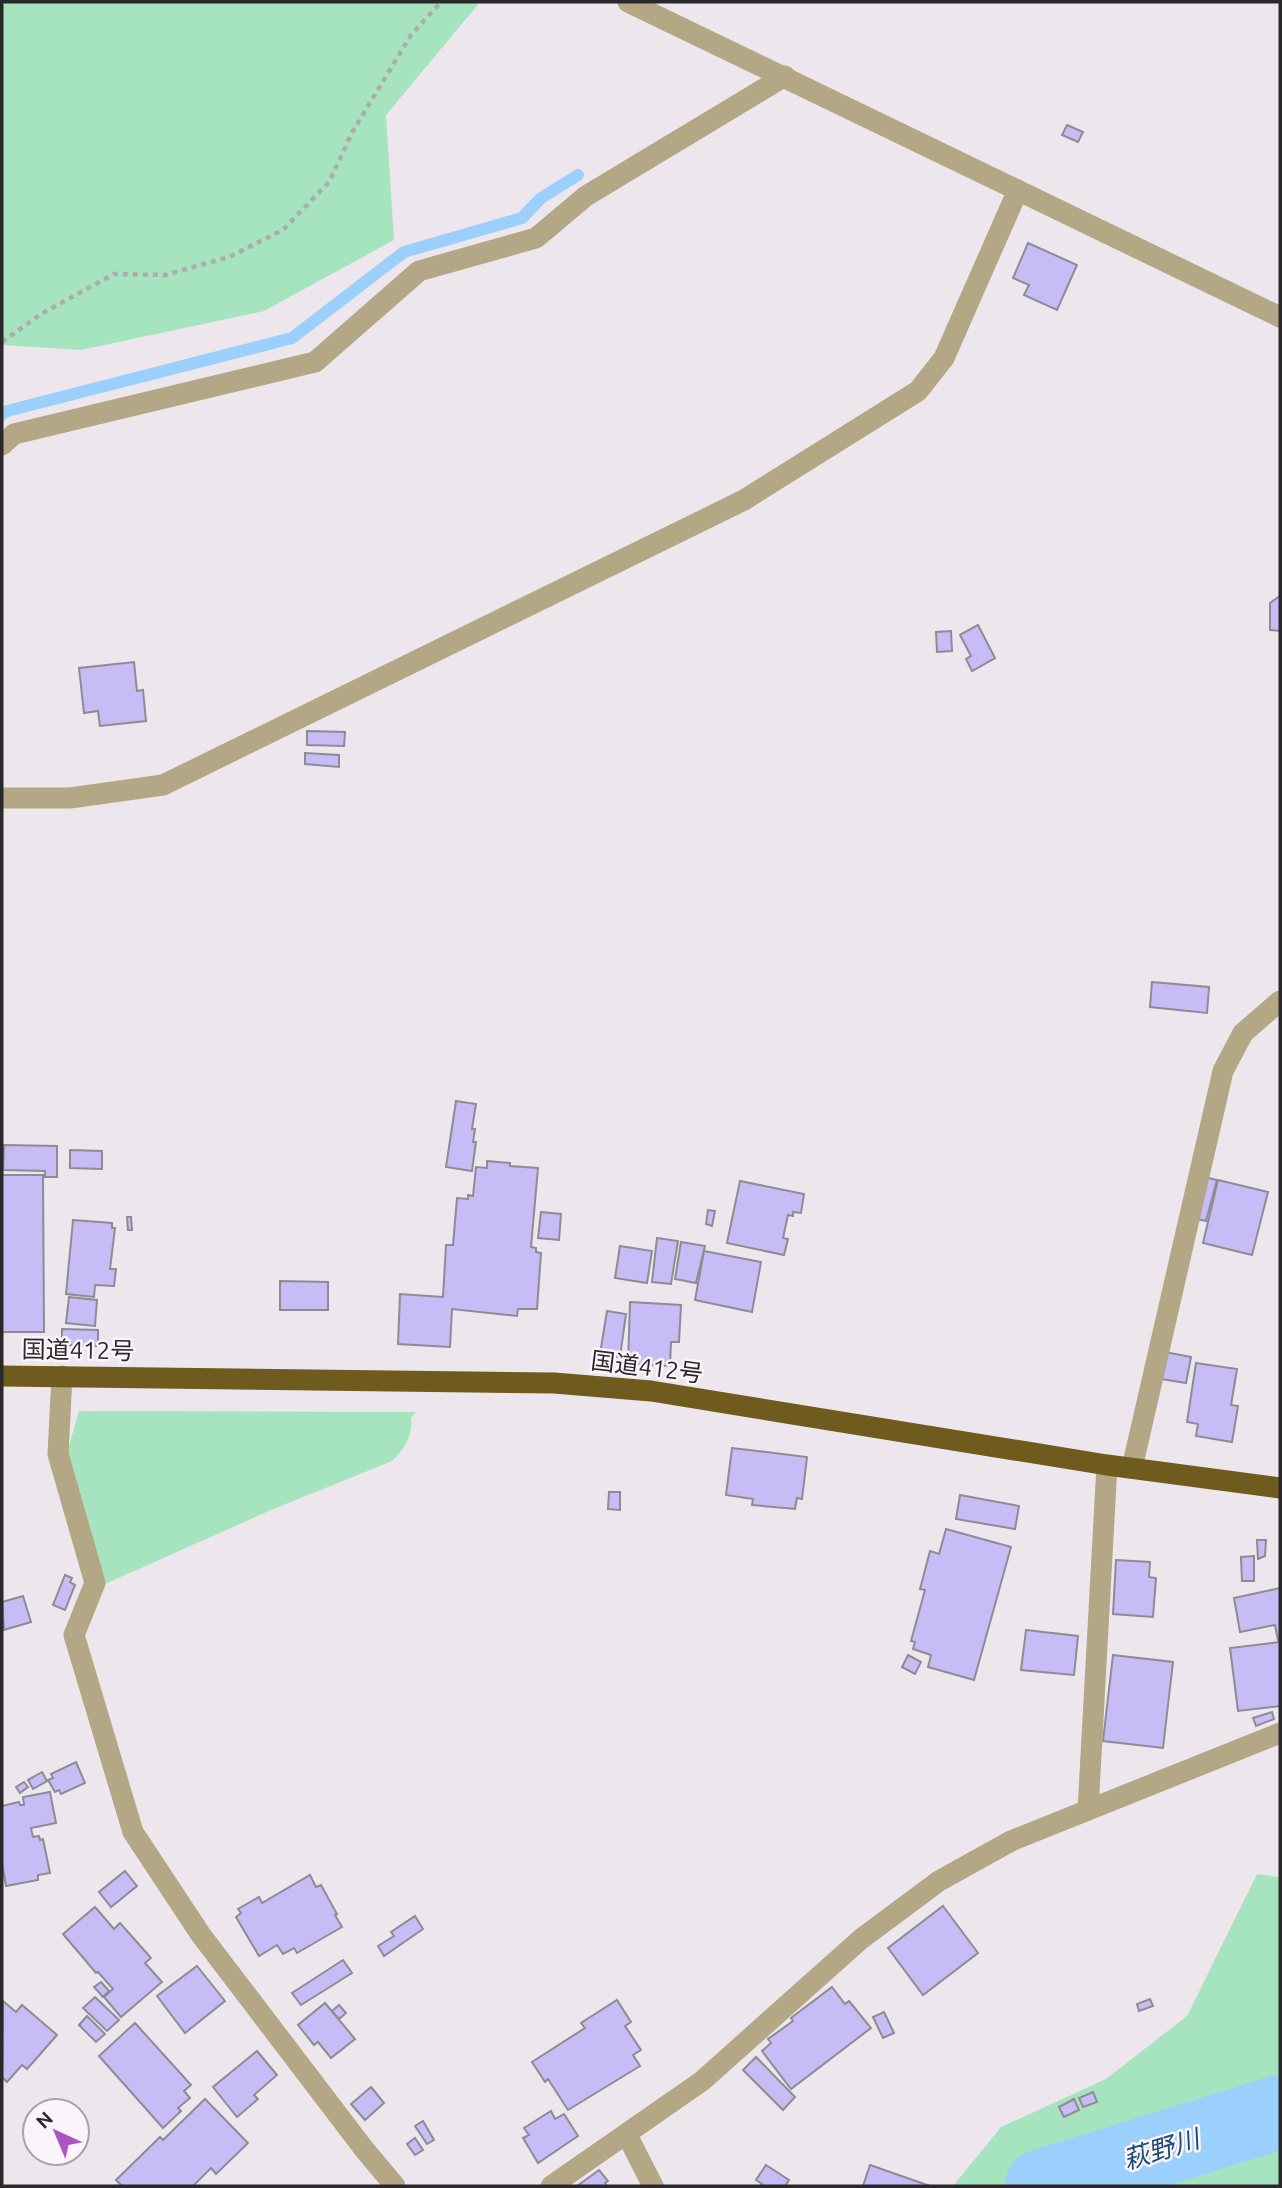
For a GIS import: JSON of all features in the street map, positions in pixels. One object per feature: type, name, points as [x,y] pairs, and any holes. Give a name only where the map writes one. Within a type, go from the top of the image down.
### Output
[{"type":"highway","name":"国道412号","points":[[2,1376],[554,1383],[651,1391],[1107,1465],[1280,1488]]},
{"type":"street","points":[[628,2],[1280,317]]},
{"type":"street","points":[[2,445],[14,434],[314,362],[419,271],[536,238],[586,196],[785,76]]},
{"type":"street","points":[[2,797],[71,798],[163,785],[744,500],[918,391],[944,358],[1018,190]]},
{"type":"street","points":[[1132,1468],[1223,1071],[1243,1033],[1280,1001]]},
{"type":"street","points":[[62,1376],[58,1454],[95,1583],[74,1635],[133,1832],[201,1935],[364,2150],[395,2186]]},
{"type":"street","points":[[1088,1810],[1107,1465]]},
{"type":"street","points":[[551,2186],[702,2081],[861,1939],[939,1881],[1011,1841],[1280,1734]]},
{"type":"street","points":[[627,2135],[653,2186]]},
{"type":"path","points":[[2,342],[41,314],[114,274],[165,275],[229,257],[283,230],[329,182],[354,131],[411,35],[441,2]]},
{"type":"green space","points":[[2,2],[480,2],[386,115],[394,240],[264,311],[81,350],[2,345]]},
{"type":"green space","points":[[79,1411],[416,1412],[411,1418],[411,1431],[407,1442],[392,1461],[271,1510],[105,1584],[67,1453]]},
{"type":"green space","points":[[1257,1874],[1280,1877],[1280,2186],[953,2186],[1001,2127],[1106,2079],[1187,2016]]},
{"type":"building","points":[[1067,125],[1083,132],[1078,142],[1062,135]]},
{"type":"building","points":[[1028,243],[1077,265],[1057,310],[1024,295],[1029,285],[1013,278]]},
{"type":"building","points":[[1280,596],[1280,631],[1270,630],[1270,603]]},
{"type":"building","points":[[978,625],[995,658],[972,671],[966,659],[971,656],[960,635]]},
{"type":"building","points":[[951,631],[952,651],[937,652],[936,632]]},
{"type":"building","points":[[134,662],[137,691],[143,690],[146,721],[100,726],[98,711],[84,713],[79,668]]},
{"type":"building","points":[[307,731],[345,732],[344,746],[307,745]]},
{"type":"building","points":[[305,753],[339,755],[339,767],[305,764]]},
{"type":"building","points":[[1152,982],[1209,987],[1207,1013],[1150,1007]]},
{"type":"building","points":[[456,1101],[476,1104],[472,1129],[475,1129],[473,1142],[476,1142],[472,1171],[446,1167]]},
{"type":"building","points":[[4,1145],[57,1146],[57,1177],[45,1177],[45,1171],[3,1170]]},
{"type":"building","points":[[70,1150],[102,1151],[102,1169],[70,1168]]},
{"type":"building","points":[[487,1161],[538,1168],[531,1247],[541,1253],[537,1309],[518,1309],[517,1316],[452,1309],[450,1347],[398,1344],[400,1294],[443,1297],[446,1245],[453,1245],[457,1198],[468,1199],[468,1195],[473,1196],[476,1167],[487,1168]]},
{"type":"building","points":[[2,1175],[43,1175],[44,1332],[2,1332]]},
{"type":"building","points":[[1200,1176],[1217,1180],[1206,1221],[1189,1217]]},
{"type":"building","points":[[1218,1180],[1268,1192],[1252,1255],[1203,1243]]},
{"type":"building","points":[[740,1181],[804,1194],[801,1213],[793,1212],[793,1216],[788,1215],[783,1238],[788,1239],[784,1255],[727,1243]]},
{"type":"building","points":[[708,1210],[715,1211],[712,1226],[706,1224]]},
{"type":"building","points":[[541,1212],[561,1214],[559,1240],[538,1238]]},
{"type":"building","points":[[127,1217],[131,1217],[132,1230],[128,1230]]},
{"type":"building","points":[[73,1220],[112,1223],[112,1228],[115,1228],[110,1269],[116,1269],[114,1286],[95,1285],[94,1297],[66,1294]]},
{"type":"building","points":[[657,1238],[678,1241],[671,1284],[652,1282]]},
{"type":"building","points":[[681,1242],[705,1246],[696,1283],[675,1279]]},
{"type":"building","points":[[620,1246],[652,1251],[647,1283],[615,1278]]},
{"type":"building","points":[[704,1251],[761,1262],[752,1312],[695,1300]]},
{"type":"building","points":[[280,1281],[328,1282],[328,1310],[280,1310]]},
{"type":"building","points":[[69,1297],[97,1300],[95,1326],[66,1323]]},
{"type":"building","points":[[630,1302],[681,1305],[679,1342],[671,1342],[670,1366],[628,1364]]},
{"type":"building","points":[[607,1311],[626,1314],[620,1357],[600,1354]]},
{"type":"building","points":[[62,1329],[98,1330],[98,1346],[62,1345]]},
{"type":"building","points":[[1165,1352],[1191,1357],[1186,1383],[1161,1379]]},
{"type":"building","points":[[1196,1363],[1237,1369],[1231,1405],[1238,1406],[1232,1442],[1196,1436],[1198,1424],[1187,1422]]},
{"type":"building","points":[[732,1448],[807,1457],[802,1499],[797,1498],[795,1509],[752,1505],[753,1499],[726,1495]]},
{"type":"building","points":[[609,1492],[620,1492],[620,1510],[608,1509]]},
{"type":"building","points":[[960,1495],[1019,1506],[1015,1529],[956,1519]]},
{"type":"building","points":[[946,1529],[1011,1547],[974,1680],[928,1667],[931,1655],[913,1649],[915,1642],[911,1641],[925,1590],[920,1589],[930,1551],[939,1554]]},
{"type":"building","points":[[1257,1540],[1266,1540],[1265,1556],[1258,1559]]},
{"type":"building","points":[[1254,1556],[1254,1581],[1242,1581],[1241,1557]]},
{"type":"building","points":[[1116,1560],[1150,1562],[1149,1577],[1156,1578],[1153,1617],[1113,1614]]},
{"type":"building","points":[[65,1575],[72,1578],[70,1582],[75,1585],[65,1610],[53,1605]]},
{"type":"building","points":[[1280,1588],[1280,1640],[1275,1625],[1240,1632],[1234,1598]]},
{"type":"building","points":[[23,1596],[31,1622],[4,1630],[2,1602]]},
{"type":"building","points":[[1026,1630],[1078,1636],[1074,1675],[1021,1670]]},
{"type":"building","points":[[1280,1642],[1280,1706],[1238,1711],[1230,1648]]},
{"type":"building","points":[[908,1655],[921,1662],[915,1674],[902,1667]]},
{"type":"building","points":[[1113,1655],[1173,1662],[1163,1748],[1103,1741]]},
{"type":"building","points":[[1272,1712],[1274,1719],[1256,1726],[1253,1718]]},
{"type":"building","points":[[76,1762],[85,1783],[61,1794],[59,1790],[55,1792],[48,1780],[53,1778],[51,1774]]},
{"type":"building","points":[[42,1772],[47,1781],[33,1789],[28,1780]]},
{"type":"building","points":[[24,1782],[28,1787],[20,1793],[16,1787]]},
{"type":"building","points":[[50,1792],[56,1823],[31,1828],[33,1837],[39,1836],[40,1840],[43,1839],[50,1873],[38,1875],[38,1880],[6,1886],[2,1864],[2,1806],[19,1802],[24,1805],[23,1797]]},
{"type":"building","points":[[125,1871],[137,1886],[111,1907],[99,1892]]},
{"type":"building","points":[[310,1875],[316,1887],[321,1885],[342,1927],[297,1953],[294,1948],[283,1954],[277,1945],[259,1956],[236,1917],[241,1913],[238,1909],[259,1897],[262,1903]]},
{"type":"building","points":[[943,1906],[978,1953],[923,1995],[888,1948]]},
{"type":"building","points":[[95,1907],[114,1929],[120,1923],[151,1958],[145,1963],[162,1982],[121,2017],[104,1997],[113,1989],[63,1934]]},
{"type":"building","points":[[415,1916],[423,1929],[384,1956],[378,1946],[394,1936],[391,1932]]},
{"type":"building","points":[[343,1960],[352,1973],[301,2005],[292,1993]]},
{"type":"building","points":[[197,1966],[225,2001],[185,2033],[157,1996]]},
{"type":"building","points":[[101,1982],[109,1991],[103,1997],[94,1987]]},
{"type":"building","points":[[832,1987],[845,2004],[849,2001],[871,2028],[791,2089],[762,2051],[771,2043],[768,2039]]},
{"type":"building","points":[[95,1997],[119,2020],[107,2031],[83,2008]]},
{"type":"building","points":[[1150,1999],[1153,2006],[1139,2011],[1137,2004]]},
{"type":"building","points":[[617,2000],[631,2022],[625,2026],[641,2050],[633,2055],[640,2066],[568,2110],[548,2079],[545,2082],[532,2062],[585,2028],[581,2023]]},
{"type":"building","points":[[3,2001],[16,2012],[22,2005],[57,2035],[27,2069],[22,2065],[7,2082],[2,2077]]},
{"type":"building","points":[[325,2003],[355,2039],[331,2058],[318,2042],[314,2045],[298,2025]]},
{"type":"building","points":[[339,2005],[346,2013],[339,2019],[332,2011]]},
{"type":"building","points":[[884,2012],[894,2033],[883,2038],[873,2017]]},
{"type":"building","points":[[87,2016],[105,2034],[96,2042],[79,2025]]},
{"type":"building","points":[[135,2023],[191,2085],[184,2091],[190,2098],[178,2108],[181,2111],[163,2128],[99,2056]]},
{"type":"building","points":[[257,2051],[277,2075],[254,2095],[258,2099],[237,2117],[213,2087]]},
{"type":"building","points":[[756,2057],[795,2097],[783,2110],[743,2070]]},
{"type":"building","points":[[371,2087],[384,2103],[365,2120],[351,2104]]},
{"type":"building","points":[[1093,2092],[1097,2102],[1083,2107],[1079,2098]]},
{"type":"building","points":[[205,2099],[248,2143],[216,2174],[211,2168],[193,2186],[122,2186],[116,2180],[160,2137],[163,2140]]},
{"type":"building","points":[[1074,2099],[1079,2110],[1064,2117],[1059,2107]]},
{"type":"building","points":[[551,2111],[555,2119],[564,2114],[578,2136],[538,2163],[523,2138],[529,2135],[524,2128]]},
{"type":"building","points":[[423,2121],[434,2140],[427,2144],[415,2126]]},
{"type":"building","points":[[415,2138],[423,2150],[415,2155],[407,2144]]},
{"type":"building","points":[[766,2165],[789,2180],[785,2186],[760,2186],[762,2184],[756,2180]]},
{"type":"building","points":[[870,2165],[930,2186],[863,2186]]},
{"type":"building","points":[[599,2170],[608,2181],[605,2183],[607,2186],[577,2186]]},
{"type":"waterway","points":[[2,414],[292,338],[404,252],[522,218],[541,198],[578,175]]},
{"type":"waterway","name":"萩野川","points":[[1042,2186],[1280,2112]]}]
